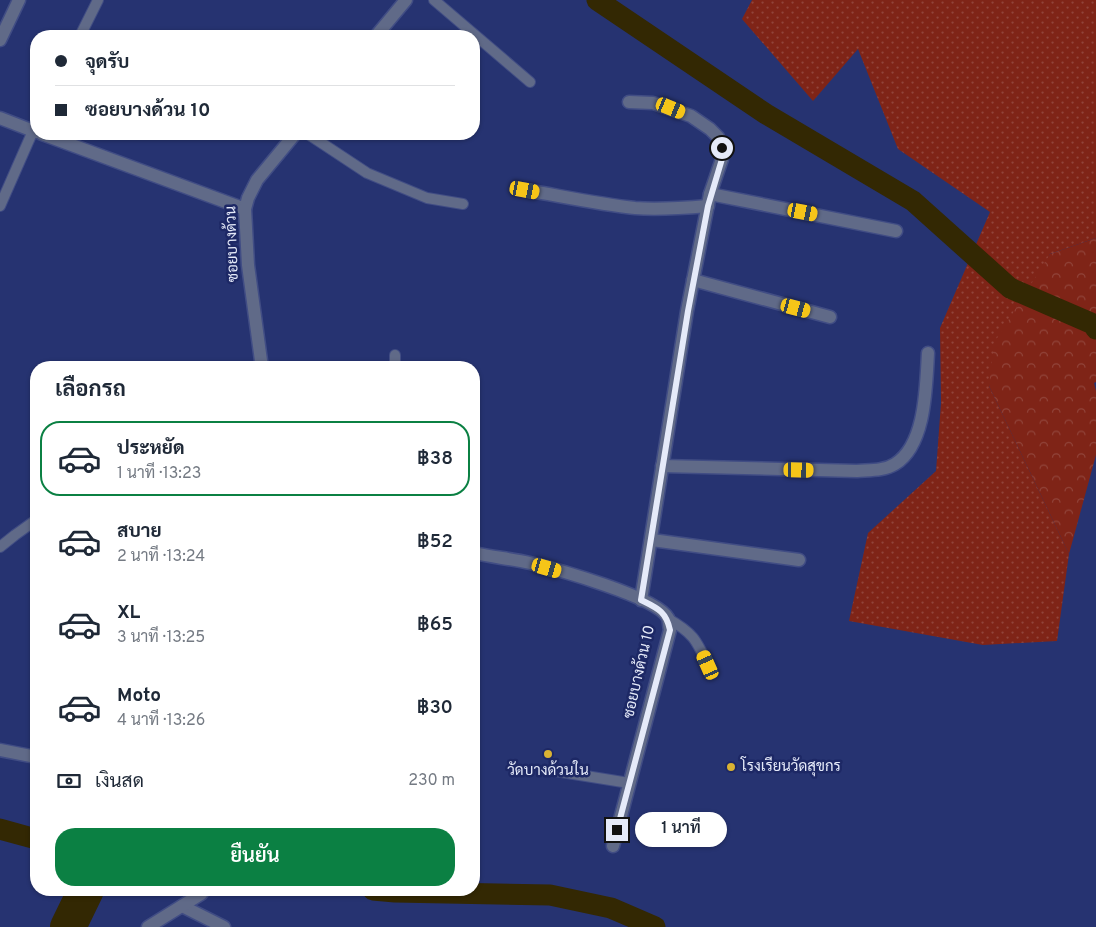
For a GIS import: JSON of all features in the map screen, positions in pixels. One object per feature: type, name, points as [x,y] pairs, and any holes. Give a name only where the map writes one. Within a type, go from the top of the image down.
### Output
[{"type":"street","points":[[0,40],[19,0]]},
{"type":"street","points":[[381,30],[406,0]]},
{"type":"street","points":[[629,102],[653,103],[692,116],[710,129],[718,138],[722,148],[722,159],[709,200],[693,280],[641,600]]},
{"type":"street","points":[[0,118],[30,128]]},
{"type":"street","points":[[63,140],[245,209]]},
{"type":"street","name":"ซอยบางด้วน","points":[[261,361],[248,265],[245,209],[257,180],[289,140]]},
{"type":"street","points":[[525,190],[637,208],[684,208],[709,200],[896,231]]},
{"type":"street","points":[[693,280],[830,317]]},
{"type":"street","points":[[662,466],[857,471],[878,470],[894,464],[907,454],[916,436],[924,406],[928,353]]},
{"type":"street","points":[[652,540],[799,560]]},
{"type":"street","name":"ซอยบางด้วน 10","points":[[480,554],[531,563],[593,581],[641,600],[659,609],[668,618],[670,630],[613,846]]},
{"type":"street","points":[[0,750],[30,756]]},
{"type":"street","points":[[148,927],[198,896]]},
{"type":"street","points":[[182,906],[224,927]]},
{"type":"lane","points":[[83,30],[98,0]]},
{"type":"lane","points":[[434,0],[469,30]]},
{"type":"lane","points":[[480,39],[530,82]]},
{"type":"lane","points":[[0,206],[32,140]]},
{"type":"lane","points":[[317,140],[367,173],[427,198],[463,204]]},
{"type":"lane","points":[[395,355],[395,361]]},
{"type":"lane","points":[[0,547],[30,524]]},
{"type":"lane","points":[[668,618],[688,630],[698,642],[708,665]]},
{"type":"lane","points":[[555,771],[629,783]]},
{"type":"green space","points":[[752,0],[1096,0],[1096,238],[1050,254],[989,386],[1069,554],[1057,641],[983,645],[849,621],[868,533],[936,471],[941,403],[940,328],[990,212],[898,149],[858,49],[813,101],[742,19]]},
{"type":"green space","points":[[1096,238],[1096,382],[1094,383],[1096,391],[1096,455],[1069,554],[989,386],[994,343],[1050,254]]},
{"type":"waterway","points":[[597,0],[766,114],[913,201],[1010,288],[1093,324],[1096,329]]},
{"type":"waterway","points":[[0,829],[30,837]]},
{"type":"waterway","points":[[480,894],[550,895],[611,908],[655,927]]},
{"type":"waterway","points":[[68,927],[83,896]]},
{"type":"place","name":"วัดบางด้วนใน","points":[[548,754]]},
{"type":"place","name":"โรงเรียนวัดสุขกร","points":[[731,767]]},
{"type":"route","points":[[617,830],[670,630],[668,618],[659,609],[641,600],[688,311],[710,194],[722,159],[722,148]]}]
